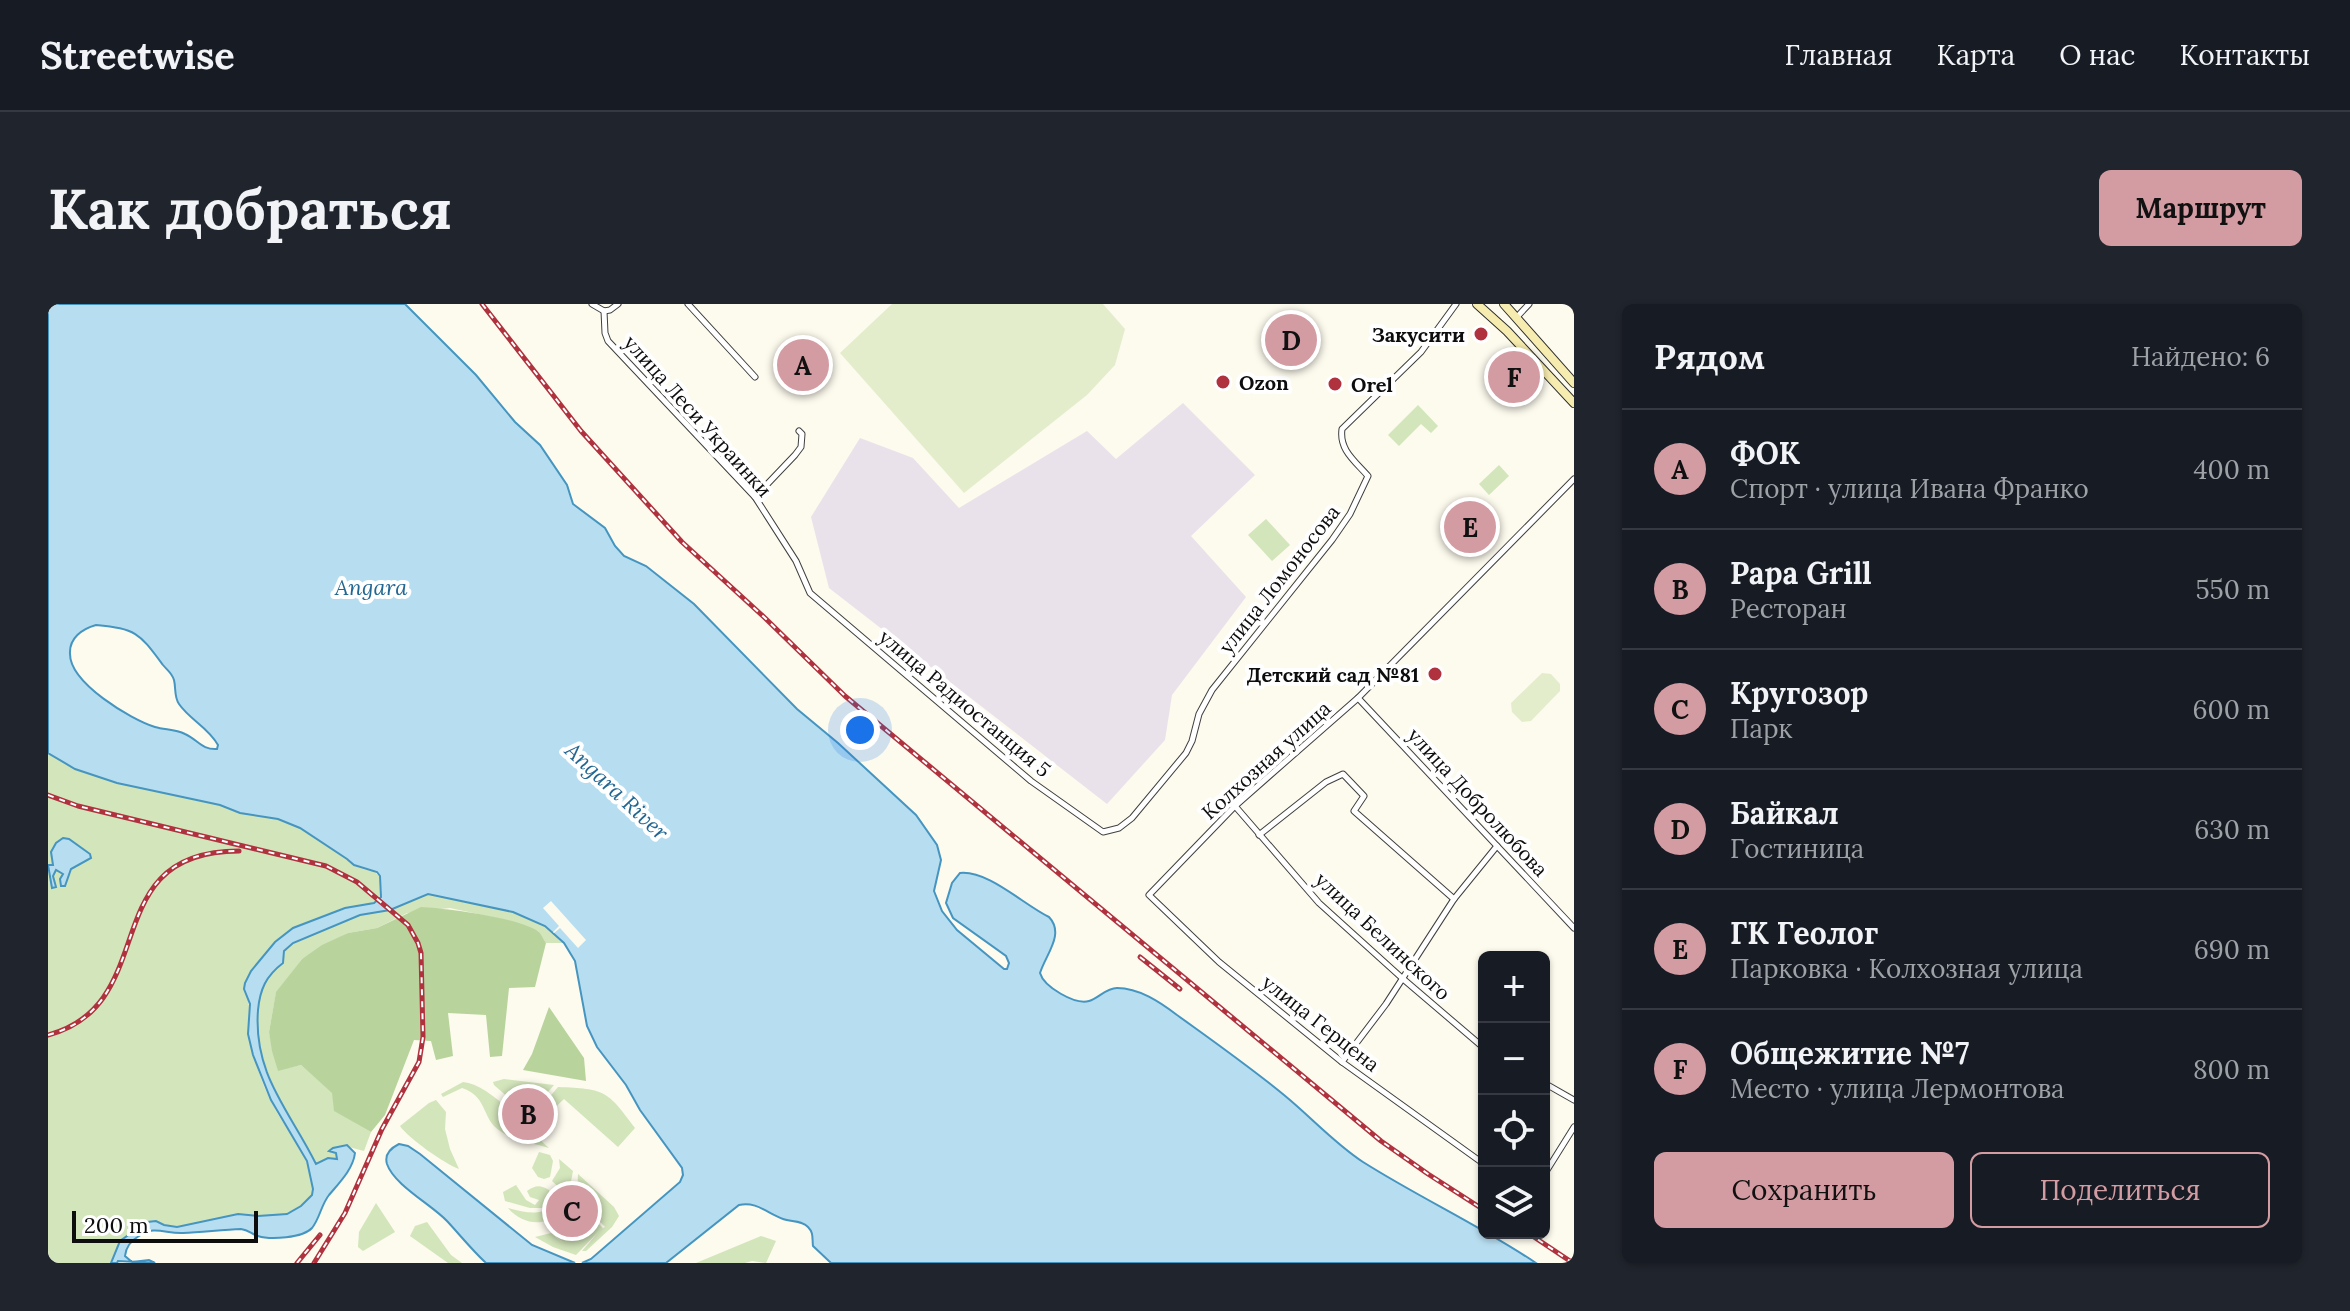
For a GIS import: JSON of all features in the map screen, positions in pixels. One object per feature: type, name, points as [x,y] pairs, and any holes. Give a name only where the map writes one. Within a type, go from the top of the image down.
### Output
[{"type":"main road","points":[[1477,304],[1507,331],[1574,403]]},
{"type":"main road","points":[[1504,304],[1574,383]]},
{"type":"street","points":[[592,304],[604,311],[618,304]]},
{"type":"street","points":[[688,304],[755,377]]},
{"type":"street","name":"улица Ломоносова","points":[[1103,832],[1119,828],[1132,818],[1186,753],[1199,714],[1212,690],[1350,514],[1368,476],[1343,448],[1342,429],[1421,352],[1456,304]]},
{"type":"street","points":[[1515,319],[1529,304]]},
{"type":"street","name":"улица Леси Украинки","points":[[604,311],[608,341],[755,497],[796,561],[810,593]]},
{"type":"street","points":[[755,497],[801,447],[802,434],[799,431]]},
{"type":"street","name":"Колхозная улица","points":[[1149,895],[1235,806],[1358,698],[1574,479]]},
{"type":"street","name":"улица Радиостанция 5","points":[[810,593],[1019,771],[1103,832]]},
{"type":"street","name":"улица Добролюбова","points":[[1358,698],[1574,928]]},
{"type":"street","points":[[1259,835],[1326,782],[1343,774],[1364,796],[1354,811],[1454,899]]},
{"type":"street","name":"улица Белинского","points":[[1235,806],[1319,903],[1478,1043]]},
{"type":"street","points":[[1342,1062],[1377,1017],[1454,899],[1497,846]]},
{"type":"street","name":"улица Герцена","points":[[1149,895],[1219,962],[1342,1062],[1478,1160]]},
{"type":"street","points":[[1550,1086],[1574,1100]]},
{"type":"street","points":[[1549,1167],[1574,1127]]},
{"type":"shaded area","points":[[1183,403],[1255,475],[1191,536],[1246,597],[1172,695],[1165,740],[1107,804],[829,588],[811,517],[860,438],[913,458],[959,508],[1087,431],[1116,459]]},
{"type":"green space","points":[[892,304],[1103,304],[1125,329],[1115,365],[1087,395],[964,493],[840,353]]},
{"type":"green space","points":[[1418,405],[1438,426],[1431,433],[1421,424],[1399,446],[1388,435]]},
{"type":"green space","points":[[1499,465],[1509,476],[1489,495],[1479,484]]},
{"type":"green space","points":[[1266,519],[1290,545],[1272,561],[1248,535]]},
{"type":"green space","points":[[1542,673],[1551,674],[1560,684],[1560,691],[1531,721],[1522,722],[1512,712],[1511,703]]},
{"type":"green space","points":[[48,753],[75,769],[117,783],[220,805],[240,813],[278,819],[300,828],[354,866],[374,871],[379,876],[382,893],[378,900],[314,919],[285,936],[261,959],[244,989],[249,1004],[251,1046],[258,1070],[271,1102],[309,1167],[312,1194],[299,1208],[280,1214],[216,1219],[179,1226],[156,1221],[128,1236],[117,1248],[111,1263],[48,1263]]},
{"type":"green space","points":[[428,894],[513,912],[545,926],[564,943],[546,943],[538,931],[506,920],[450,908],[407,913],[377,928],[348,933],[302,959],[276,993],[269,1032],[278,1070],[301,1065],[333,1093],[335,1111],[371,1132],[364,1151],[338,1147],[329,1151],[336,1153],[337,1159],[328,1158],[316,1164],[276,1091],[261,1052],[258,1010],[262,989],[283,963],[285,950],[293,943],[360,915],[390,910]]},
{"type":"green space","points":[[421,907],[517,922],[539,932],[546,943],[535,987],[509,988],[502,1056],[490,1057],[486,1015],[448,1013],[453,1056],[436,1060],[431,1041],[414,1040],[385,1115],[371,1132],[334,1111],[332,1093],[301,1065],[278,1071],[269,1032],[276,992],[302,959],[322,945],[348,933],[377,928]]},
{"type":"green space","points":[[549,1007],[584,1058],[586,1081],[523,1070]]},
{"type":"green space","points":[[504,1079],[554,1085],[534,1108],[527,1103],[519,1107],[494,1085],[493,1082]]},
{"type":"green space","points":[[463,1082],[485,1090],[497,1099],[549,1148],[499,1130],[490,1121],[479,1100],[469,1091],[462,1088],[443,1097],[441,1094]]},
{"type":"green space","points":[[558,1087],[604,1094],[635,1128],[618,1147],[564,1099],[536,1126],[531,1119]]},
{"type":"green space","points":[[436,1100],[446,1112],[445,1129],[459,1169],[427,1150],[400,1126]]},
{"type":"green space","points":[[539,1152],[550,1155],[553,1161],[550,1177],[544,1179],[538,1177],[532,1168]]},
{"type":"green space","points":[[559,1159],[573,1171],[562,1210],[561,1194],[552,1181],[560,1168]]},
{"type":"green space","points":[[578,1174],[614,1207],[619,1216],[612,1227],[586,1251],[582,1251],[600,1230],[576,1255],[535,1237],[551,1233],[563,1243],[549,1229],[575,1201],[605,1227],[577,1198]]},
{"type":"green space","points":[[516,1185],[526,1200],[535,1205],[539,1200],[530,1197],[527,1191],[533,1188],[549,1190],[551,1199],[542,1208],[505,1201],[503,1192]]},
{"type":"green space","points":[[557,1190],[557,1211],[545,1221],[526,1221],[508,1208],[532,1213],[545,1210]]},
{"type":"green space","points":[[376,1203],[395,1232],[363,1251],[358,1247],[359,1232]]},
{"type":"green space","points":[[427,1222],[451,1255],[462,1263],[448,1263],[410,1236],[415,1226]]},
{"type":"green space","points":[[761,1236],[776,1241],[766,1263],[696,1263]]},
{"type":"water","name":"Angara","points":[[48,304],[405,304],[540,445],[567,485],[573,504],[605,528],[624,556],[646,566],[694,604],[797,709],[916,815],[937,845],[941,860],[934,891],[942,911],[957,930],[1007,969],[1009,963],[1006,956],[953,918],[946,903],[952,883],[960,873],[994,882],[1049,917],[1053,924],[1055,937],[1040,973],[1054,989],[1068,998],[1083,1002],[1117,988],[1133,990],[1156,1001],[1258,1074],[1363,1162],[1478,1228],[1478,1239],[1497,1239],[1536,1263],[831,1263],[813,1246],[811,1232],[806,1225],[745,1204],[739,1205],[666,1263],[582,1263],[591,1259],[680,1182],[682,1168],[597,1047],[587,1026],[575,961],[564,943],[545,926],[513,912],[428,894],[390,910],[360,915],[293,943],[284,951],[283,963],[262,989],[258,1033],[261,1054],[275,1092],[316,1164],[328,1158],[337,1159],[336,1153],[329,1151],[333,1148],[347,1145],[355,1153],[349,1170],[326,1199],[312,1228],[301,1234],[278,1238],[258,1236],[241,1229],[183,1233],[150,1231],[127,1247],[125,1256],[132,1262],[111,1263],[120,1241],[147,1222],[156,1221],[177,1227],[238,1214],[287,1214],[312,1195],[307,1161],[271,1100],[253,1055],[248,1034],[250,1004],[245,983],[275,942],[293,928],[345,908],[374,903],[381,897],[380,876],[377,872],[354,865],[300,828],[278,819],[240,813],[220,805],[117,783],[75,769],[48,753]],"holes":[[[96,625],[129,631],[142,639],[172,675],[179,704],[214,739],[217,749],[204,746],[181,732],[155,727],[131,716],[103,698],[80,677],[73,665],[70,648],[81,632]]]},
{"type":"water","points":[[63,838],[90,854],[91,858],[71,869],[65,886],[61,886],[63,874],[56,870],[53,876],[56,887],[52,888],[48,865],[53,865],[51,852]]},
{"type":"water","points":[[399,1144],[420,1154],[532,1245],[575,1263],[486,1263],[447,1221],[391,1172],[386,1157]]},
{"type":"pier","points":[[551,901],[586,940],[578,948],[560,928],[553,932],[559,926],[543,908]]},
{"type":"railway","points":[[482,304],[581,431],[682,542],[845,696],[1381,1141],[1478,1206]]},
{"type":"railway","points":[[48,795],[78,806],[326,866],[357,882],[408,925],[421,953],[423,1037],[419,1062],[382,1129],[345,1213],[314,1263]]},
{"type":"railway","points":[[48,1035],[84,1018],[106,993],[145,901],[164,875],[194,858],[239,851]]},
{"type":"railway","points":[[1140,957],[1180,989]]},
{"type":"railway","points":[[297,1263],[320,1235]]},
{"type":"railway","points":[[1537,1239],[1573,1263]]},
{"type":"place","name":"Закусити","points":[[1481,334]]},
{"type":"place","name":"Байкал","points":[[1291,340]]},
{"type":"place","name":"ФОК","points":[[803,365]]},
{"type":"place","name":"Общежитие №7","points":[[1514,377]]},
{"type":"place","name":"Ozon","points":[[1223,382]]},
{"type":"place","name":"Orel","points":[[1335,384]]},
{"type":"place","name":"ГК Геолог","points":[[1470,527]]},
{"type":"place","name":"Детский сад №81","points":[[1435,674]]},
{"type":"place","name":"Papa Grill","points":[[528,1114]]},
{"type":"place","name":"Кругозор","points":[[572,1211]]},
{"type":"water label","name":"Angara River","points":[[617,791]]}]
